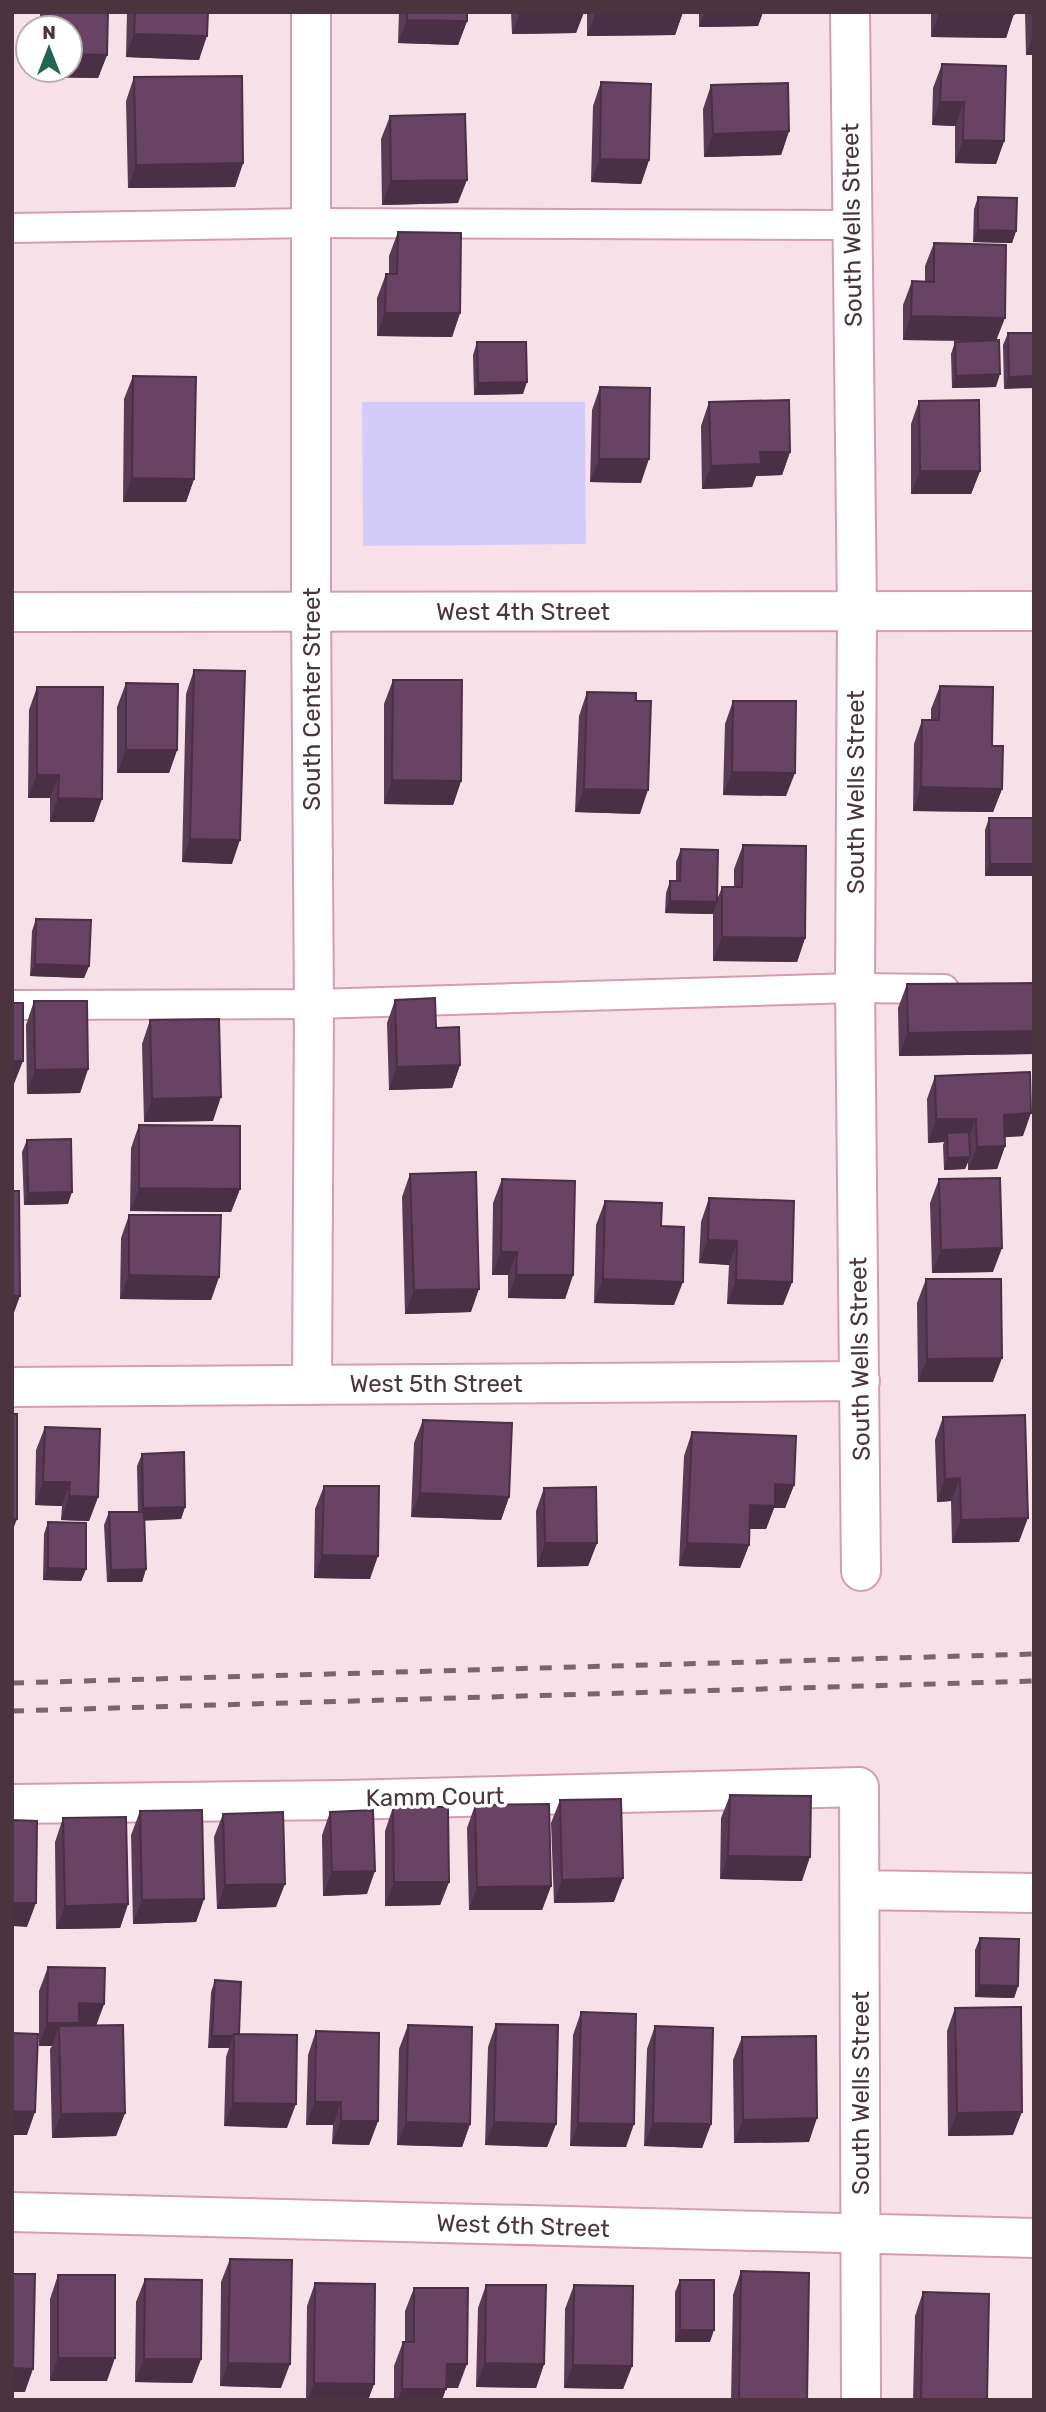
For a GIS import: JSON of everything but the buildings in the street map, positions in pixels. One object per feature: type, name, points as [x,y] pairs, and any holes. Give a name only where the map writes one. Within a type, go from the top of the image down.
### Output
[{"type":"street","name":"South Center Street","points":[[311,12],[314,1004],[312,1385]]},
{"type":"street","name":"South Wells Street","points":[[850,12],[857,612],[855,988],[861,1572]]},
{"type":"street","name":"West 4th Street","points":[[12,612],[1034,611]]},
{"type":"street","name":"West 5th Street","points":[[12,1387],[860,1381]]},
{"type":"street","name":"South Wells Street","points":[[859,1787],[861,2400]]},
{"type":"street","name":"Kamm Court","points":[[12,1804],[343,1800],[859,1787]]},
{"type":"street","points":[[860,1890],[1034,1893]]},
{"type":"street","name":"West 6th Street","points":[[12,2212],[1034,2238]]},
{"type":"lane","points":[[12,228],[310,223],[852,225]]},
{"type":"lane","points":[[12,1005],[314,1004],[855,988],[965,990]]},
{"type":"shaded area","points":[[362,402],[585,402],[586,544],[363,546]]},
{"type":"railway","points":[[12,1683],[1034,1654]]},
{"type":"railway","points":[[12,1711],[1034,1681]]}]
